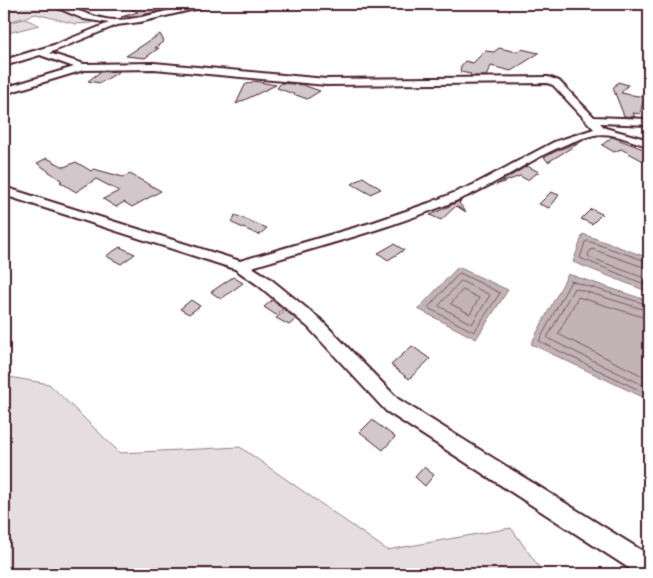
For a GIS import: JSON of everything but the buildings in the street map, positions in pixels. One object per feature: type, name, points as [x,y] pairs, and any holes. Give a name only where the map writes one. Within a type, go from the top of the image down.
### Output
[{"type":"street","points":[[51,4],[87,17],[114,23],[140,20],[213,4]]},
{"type":"street","points":[[4,63],[42,53],[88,36],[114,23]]},
{"type":"street","points":[[42,53],[82,67]]},
{"type":"street","points":[[4,91],[82,67],[154,66],[326,82],[548,80],[556,82],[602,131]]},
{"type":"street","points":[[590,120],[649,122]]},
{"type":"street","points":[[240,266],[413,214],[463,194],[538,152],[594,132],[602,131],[649,143]]},
{"type":"street","points":[[7,195],[240,266],[263,281],[314,323],[392,405],[649,568]]},
{"type":"shaded area","points":[[4,4],[71,4],[63,7],[91,14],[92,23],[76,24],[36,14],[5,23],[25,19],[39,25],[4,34]]},
{"type":"shaded area","points":[[4,376],[49,384],[120,453],[240,447],[387,550],[511,528],[544,574],[4,574]]},
{"type":"water","points":[[583,234],[649,258],[649,292],[573,262]]},
{"type":"water","points":[[458,267],[508,290],[476,339],[418,309]]},
{"type":"water","points":[[568,274],[649,301],[649,400],[531,344]]}]
